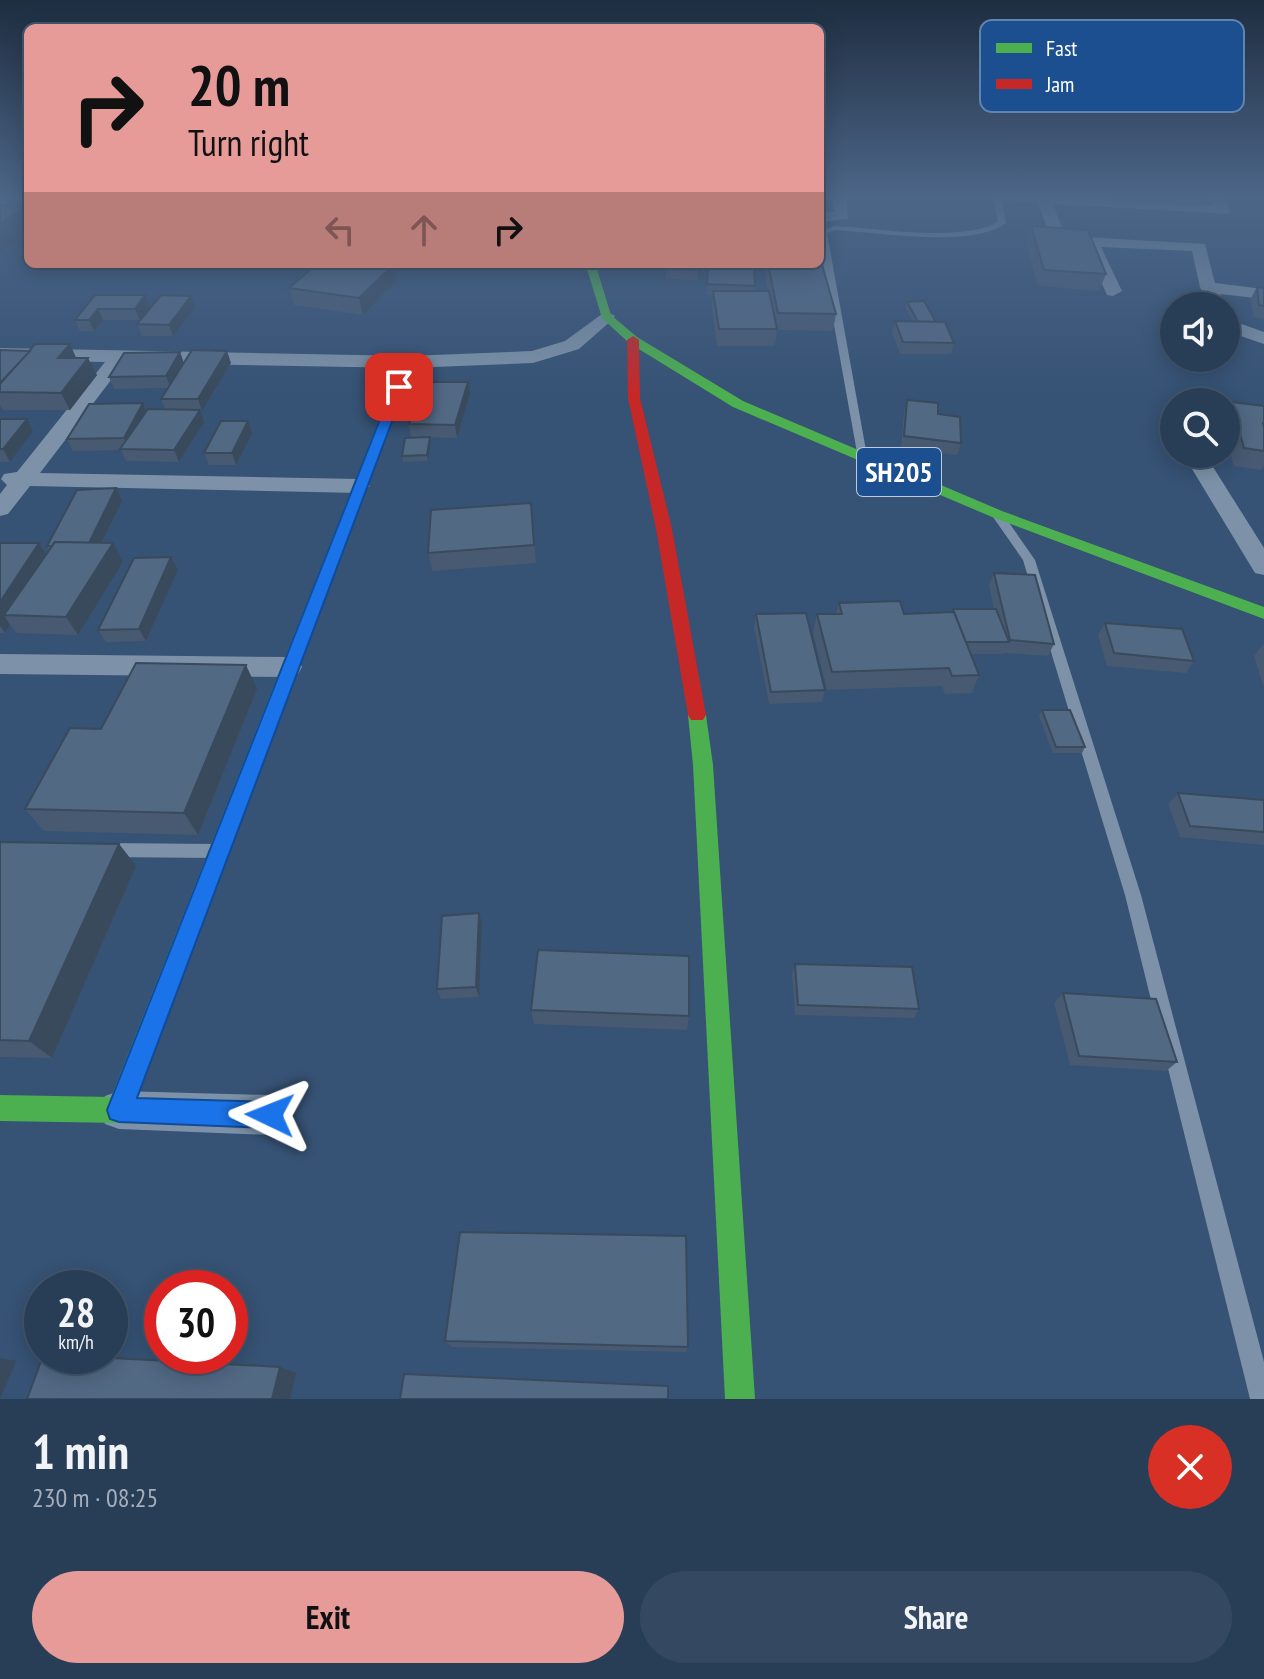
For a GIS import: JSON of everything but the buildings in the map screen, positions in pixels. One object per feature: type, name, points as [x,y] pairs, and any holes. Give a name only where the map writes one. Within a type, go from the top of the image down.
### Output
[{"type":"street","points":[[1100,262],[1113,291]]},
{"type":"street","points":[[1199,262],[1211,292]]},
{"type":"street","points":[[0,354],[408,362],[533,357],[572,345],[606,316],[592,268]]},
{"type":"street","points":[[1208,287],[1264,294]]},
{"type":"street","name":"SH205","points":[[606,316],[633,340],[738,404],[997,514],[1264,613]]},
{"type":"street","points":[[1240,330],[1264,338]]},
{"type":"street","points":[[633,340],[629,372],[634,402],[648,451],[673,588],[694,673],[703,765],[740,1399]]},
{"type":"street","points":[[0,509],[119,357]]},
{"type":"street","points":[[119,1110],[408,362]]},
{"type":"street","points":[[1202,468],[1264,567]]},
{"type":"street","points":[[0,479],[359,486]]},
{"type":"street","points":[[0,664],[288,667]]},
{"type":"street","points":[[0,1108],[270,1115]]},
{"type":"lane","points":[[827,262],[862,456]]},
{"type":"lane","points":[[997,514],[1029,560],[1133,895],[1262,1399]]},
{"type":"lane","points":[[90,850],[218,851]]},
{"type":"traffic: fast","points":[[592,268],[606,316],[633,340],[738,404],[997,514],[1264,613]]},
{"type":"traffic: fast","points":[[0,1108],[119,1110],[408,362]]},
{"type":"traffic: fast","points":[[697,715],[703,765],[740,1399]]},
{"type":"traffic: jam","points":[[633,340],[634,398],[664,529],[697,715]]},
{"type":"route","points":[[270,1115],[119,1110],[399,387]]}]
